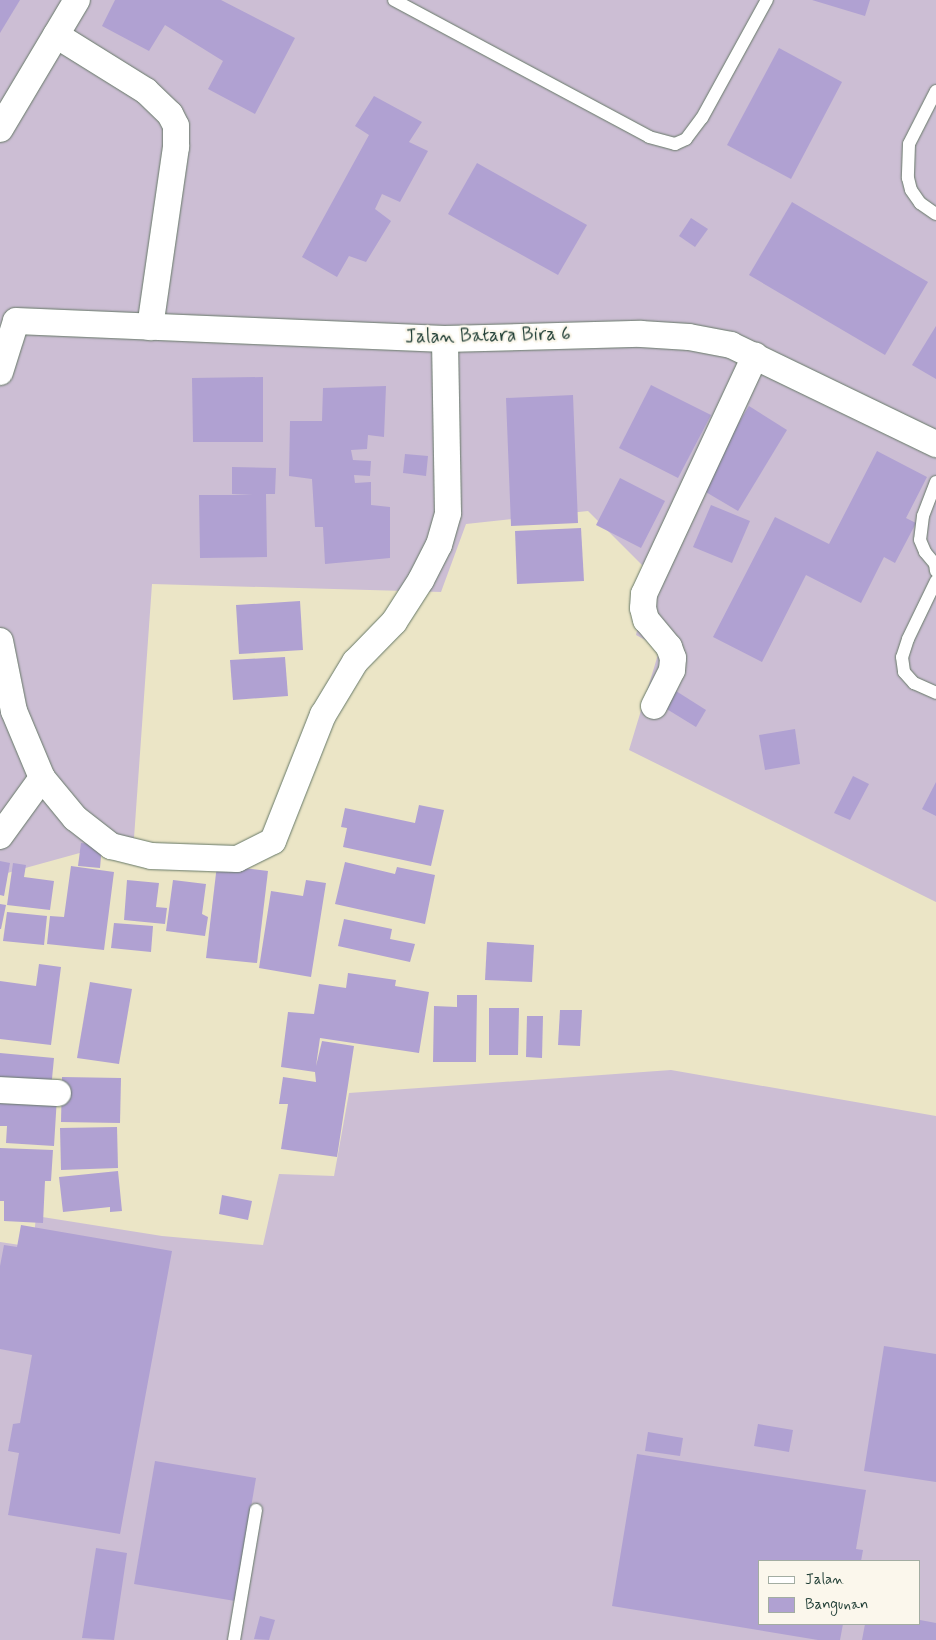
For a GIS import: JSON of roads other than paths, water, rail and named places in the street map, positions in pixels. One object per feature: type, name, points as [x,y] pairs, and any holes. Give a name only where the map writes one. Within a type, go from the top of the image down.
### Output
[{"type":"street","points":[[0,129],[77,0]]},
{"type":"street","points":[[56,35],[146,91],[170,114],[176,126],[176,147],[150,327]]},
{"type":"street","points":[[0,372],[8,315]]},
{"type":"street","name":"Jalan Batara Bira 6","points":[[8,315],[150,327],[445,339],[651,334],[689,337],[731,345],[936,444]]},
{"type":"street","points":[[0,641],[14,711],[42,778],[75,818],[111,846],[152,856],[237,859],[273,841],[323,715],[355,662],[394,622],[421,580],[439,545],[448,513],[445,339]]},
{"type":"street","points":[[654,706],[672,670],[673,658],[669,647],[646,620],[642,608],[644,594],[755,356]]},
{"type":"street","points":[[0,836],[42,778]]},
{"type":"street","points":[[0,1090],[58,1093]]},
{"type":"lane","points":[[394,0],[649,137],[675,144],[686,139],[702,118],[767,0]]},
{"type":"lane","points":[[936,91],[909,144],[908,178],[911,190],[920,203],[936,214]]},
{"type":"lane","points":[[936,482],[923,516],[920,540],[925,552],[935,564],[936,571]]},
{"type":"lane","points":[[936,582],[908,639],[902,657],[904,672],[914,683],[936,693]]},
{"type":"lane","points":[[234,1640],[256,1510]]}]
